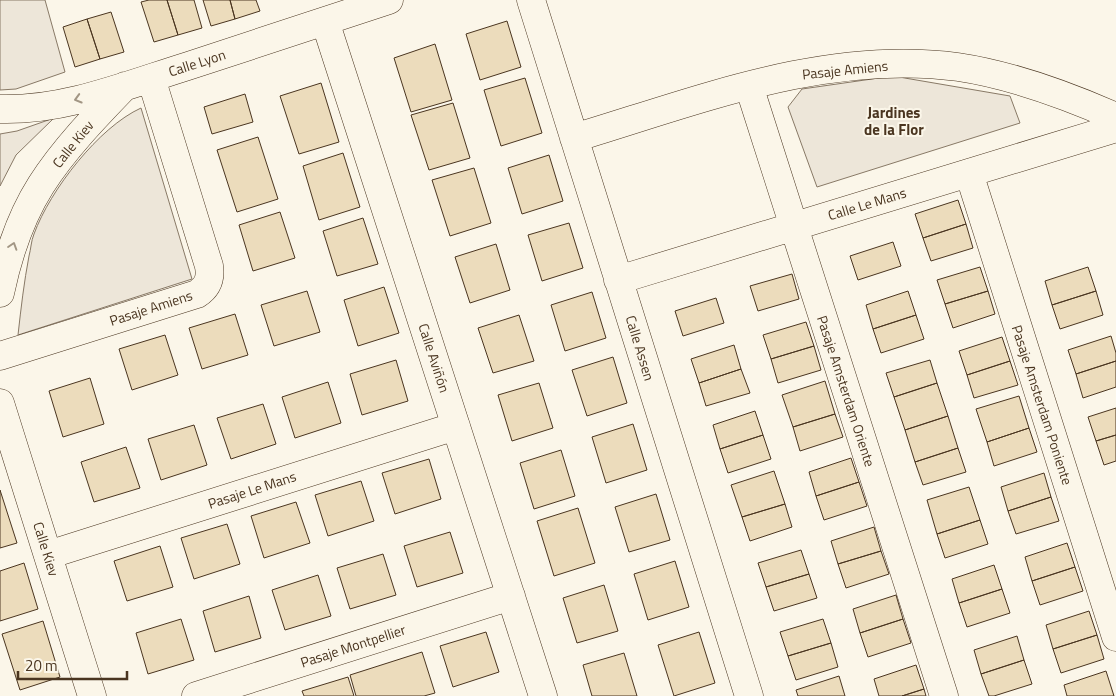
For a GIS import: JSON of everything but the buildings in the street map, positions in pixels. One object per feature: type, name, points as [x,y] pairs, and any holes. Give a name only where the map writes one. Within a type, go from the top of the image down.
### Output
[{"type":"street","name":"Calle Lyon","points":[[0,108],[35,108],[71,101],[151,78],[390,0]]},
{"type":"street","name":"Calle Assen","points":[[531,0],[749,696]]},
{"type":"street","name":"Calle Aviñón","points":[[325,21],[543,696]]},
{"type":"street","name":"Pasaje Amiens","points":[[574,138],[749,86],[819,70],[863,65],[910,64],[957,67],[1006,77],[1070,98],[1116,117]]},
{"type":"street","name":"Pasaje Amiens","points":[[0,356],[197,294],[208,284],[209,266],[151,78]]},
{"type":"street","name":"Calle Kiev","points":[[0,293],[14,240],[41,185],[68,149],[125,86]]},
{"type":"street","name":"Pasaje Amsterdam Oriente","points":[[749,86],[944,696]]},
{"type":"street","name":"Calle Le Mans","points":[[618,280],[1116,128]]},
{"type":"street","name":"Pasaje Amsterdam Poniente","points":[[969,173],[1116,637]]},
{"type":"street","name":"Calle Kiev","points":[[0,403],[92,696]]},
{"type":"street","name":"Pasaje Le Mans","points":[[48,555],[456,426]]},
{"type":"street","name":"Pasaje Montpellier","points":[[196,696],[511,596]]},
{"type":"shaded area","points":[[0,0],[45,0],[65,72],[16,89],[0,90]]},
{"type":"shaded area","points":[[893,76],[1010,96],[1020,123],[817,187],[788,107],[802,89]]},
{"type":"shaded area","points":[[141,108],[192,279],[18,335],[24,285],[32,242],[41,217],[64,180],[93,145],[125,117]]},
{"type":"shaded area","points":[[54,118],[16,155],[0,186],[0,134],[17,131]]},
{"type":"district","name":"Jardines de la Flor","points":[[894,122]]}]
